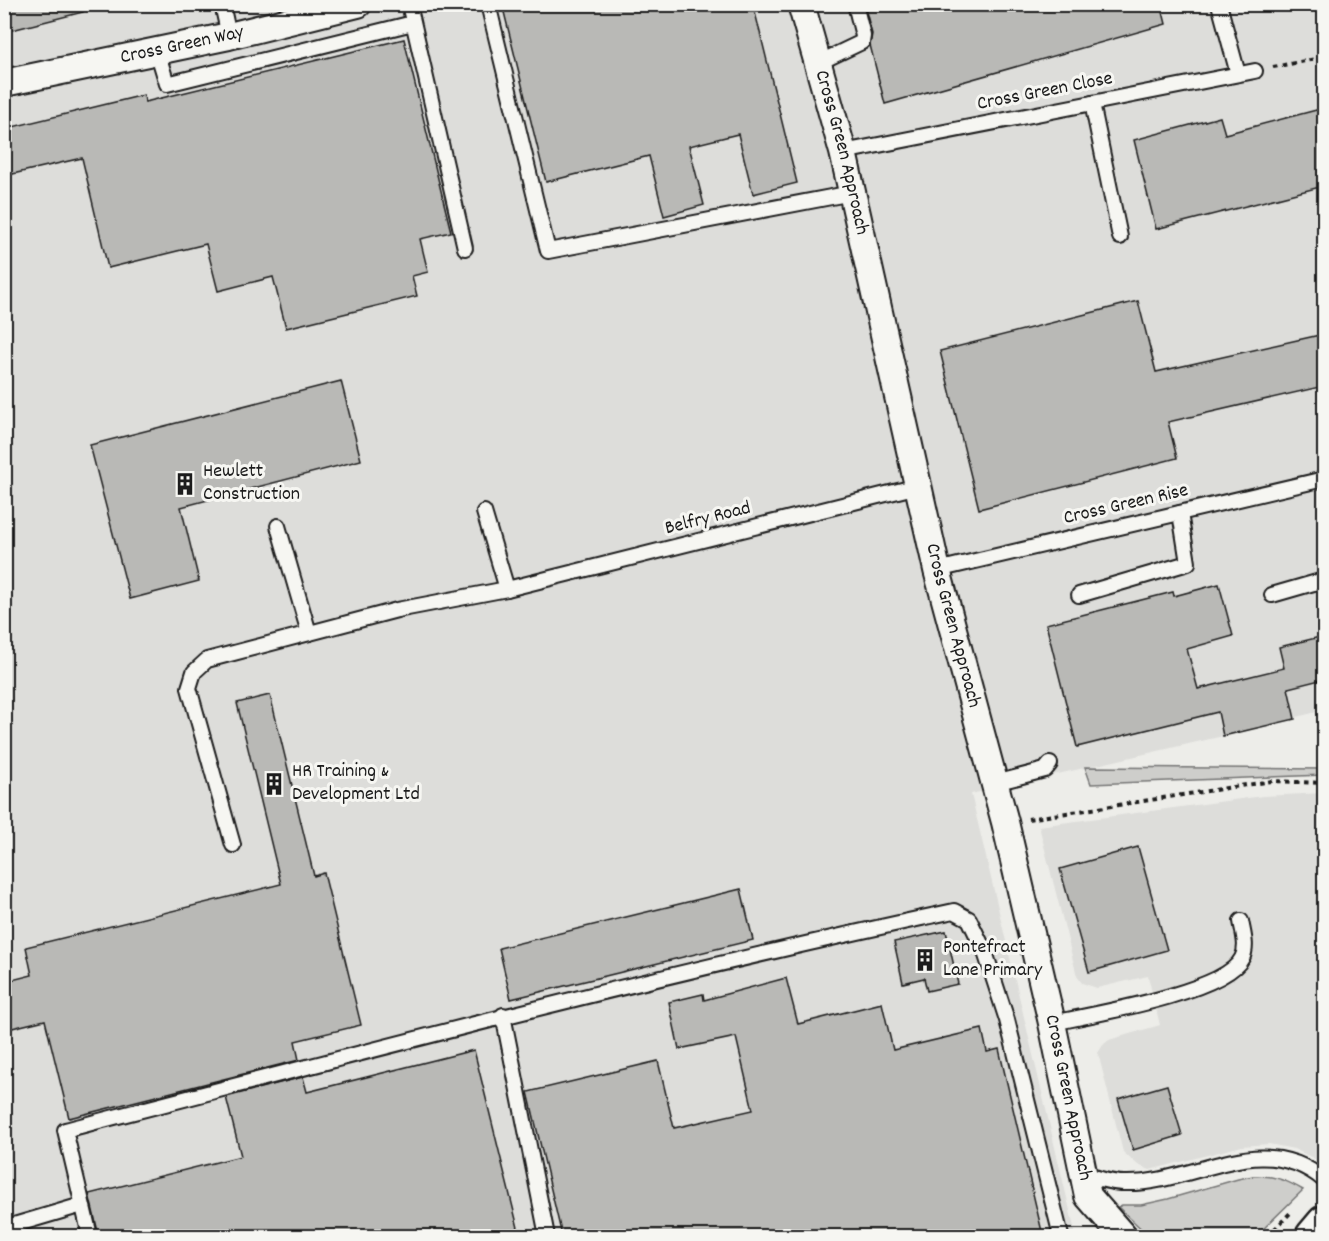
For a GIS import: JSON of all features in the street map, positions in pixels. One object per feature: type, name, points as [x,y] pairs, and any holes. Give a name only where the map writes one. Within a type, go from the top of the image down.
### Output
[{"type":"highway","points":[[1313,1236],[1324,1223]]},
{"type":"street","name":"Cross Green Way","points":[[4,83],[230,36],[358,4]]},
{"type":"street","name":"Cross Green Approach","points":[[801,4],[843,152],[937,570],[1005,822],[1052,1023],[1088,1196],[1123,1236]]},
{"type":"lane","points":[[222,4],[230,36]]},
{"type":"lane","points":[[409,4],[465,248]]},
{"type":"lane","points":[[488,4],[548,251],[852,193]]},
{"type":"lane","points":[[818,63],[858,46],[862,42],[863,36],[855,4]]},
{"type":"lane","points":[[1219,4],[1238,74]]},
{"type":"lane","points":[[157,51],[167,84],[413,23]]},
{"type":"lane","name":"Cross Green Close","points":[[843,152],[1255,71]]},
{"type":"lane","points":[[1092,103],[1120,237]]},
{"type":"lane","name":"Cross Green Rise","points":[[937,570],[1324,479]]},
{"type":"lane","name":"Belfry Road","points":[[233,845],[189,688],[194,672],[207,660],[397,610],[507,589],[918,486]]},
{"type":"lane","points":[[484,512],[507,589]]},
{"type":"lane","points":[[1079,595],[1188,563],[1180,513]]},
{"type":"lane","points":[[278,526],[309,633]]},
{"type":"lane","points":[[1272,595],[1324,580]]},
{"type":"lane","points":[[995,783],[1046,770],[1050,764]]},
{"type":"lane","points":[[90,1236],[64,1130],[502,1015],[954,911],[969,919],[985,952],[1007,1020],[1061,1236]]},
{"type":"lane","points":[[1052,1023],[1154,1000],[1205,984],[1236,967],[1243,957],[1245,946],[1241,921]]},
{"type":"lane","points":[[502,1015],[547,1236]]},
{"type":"lane","points":[[1083,1173],[1122,1184],[1146,1182],[1177,1176],[1216,1164],[1269,1156],[1303,1166],[1324,1180]]},
{"type":"lane","points":[[4,1228],[82,1204]]},
{"type":"path","points":[[1255,71],[1321,58],[1324,52]]},
{"type":"path","points":[[1005,822],[1272,781],[1324,783]]},
{"type":"shaded area","points":[[5,5],[1324,5],[1324,710],[1223,736],[971,794],[1076,1236],[5,1236]]},
{"type":"shaded area","points":[[1085,767],[1324,769],[1324,775],[1091,784]]},
{"type":"shaded area","points":[[1324,793],[1323,1165],[1294,1149],[1269,1144],[1242,1146],[1150,1170],[1138,1165],[1123,1152],[1098,1053],[1109,1040],[1160,1025],[1148,976],[1097,988],[1082,983],[1077,976],[1039,826],[1263,796]]},
{"type":"shaded area","points":[[1253,1176],[1279,1179],[1303,1190],[1256,1236],[1149,1236],[1118,1207],[1168,1199]]},
{"type":"building","points":[[4,4],[82,4],[83,12],[4,32]]},
{"type":"building","points":[[502,4],[753,4],[797,183],[753,194],[738,134],[689,146],[704,205],[664,216],[649,156],[546,182]]},
{"type":"building","points":[[864,4],[1161,4],[1166,24],[885,104],[870,45],[872,34]]},
{"type":"building","points":[[404,39],[451,232],[420,239],[428,272],[412,276],[417,296],[286,328],[273,277],[218,291],[206,244],[108,268],[82,158],[4,176],[4,129],[144,95],[145,102]]},
{"type":"building","points":[[1324,108],[1324,186],[1156,229],[1134,140],[1220,117],[1225,134]]},
{"type":"building","points":[[1138,301],[1156,372],[1324,334],[1324,386],[1168,422],[1177,458],[979,509],[940,351]]},
{"type":"building","name":"Hewlett Construction","points":[[341,381],[361,460],[181,507],[199,581],[130,599],[90,445]]},
{"type":"building","points":[[1219,584],[1233,636],[1187,649],[1198,689],[1284,668],[1279,647],[1324,636],[1324,679],[1288,688],[1295,719],[1223,736],[1218,712],[1077,747],[1046,624],[1173,592],[1174,596]]},
{"type":"building","points":[[270,695],[314,876],[324,873],[361,1025],[295,1041],[299,1060],[69,1118],[45,1020],[4,1030],[4,982],[32,975],[26,947],[281,884],[237,703]]},
{"type":"building","points":[[1138,847],[1167,950],[1089,972],[1060,869]]},
{"type":"building","points":[[741,889],[753,940],[511,999],[499,948]]},
{"type":"building","name":"Pontefract Lane Primary","points":[[946,931],[958,984],[927,991],[924,978],[903,983],[894,942]]},
{"type":"building","points":[[786,978],[798,1024],[882,1003],[893,1050],[982,1029],[987,1052],[999,1049],[1043,1236],[562,1236],[528,1092],[658,1061],[674,1128],[753,1110],[736,1037],[679,1049],[669,1002],[703,994],[704,1000]]},
{"type":"building","points":[[474,1050],[520,1236],[99,1236],[89,1194],[241,1156],[226,1097],[303,1077],[307,1092]]},
{"type":"building","points":[[1167,1085],[1182,1135],[1133,1150],[1118,1099]]},
{"type":"place","name":"Hewlett Construction","points":[[185,484]]},
{"type":"place","name":"HR Training & Development Ltd","points":[[274,784]]},
{"type":"place","name":"Pontefract Lane Primary","points":[[925,960]]}]
